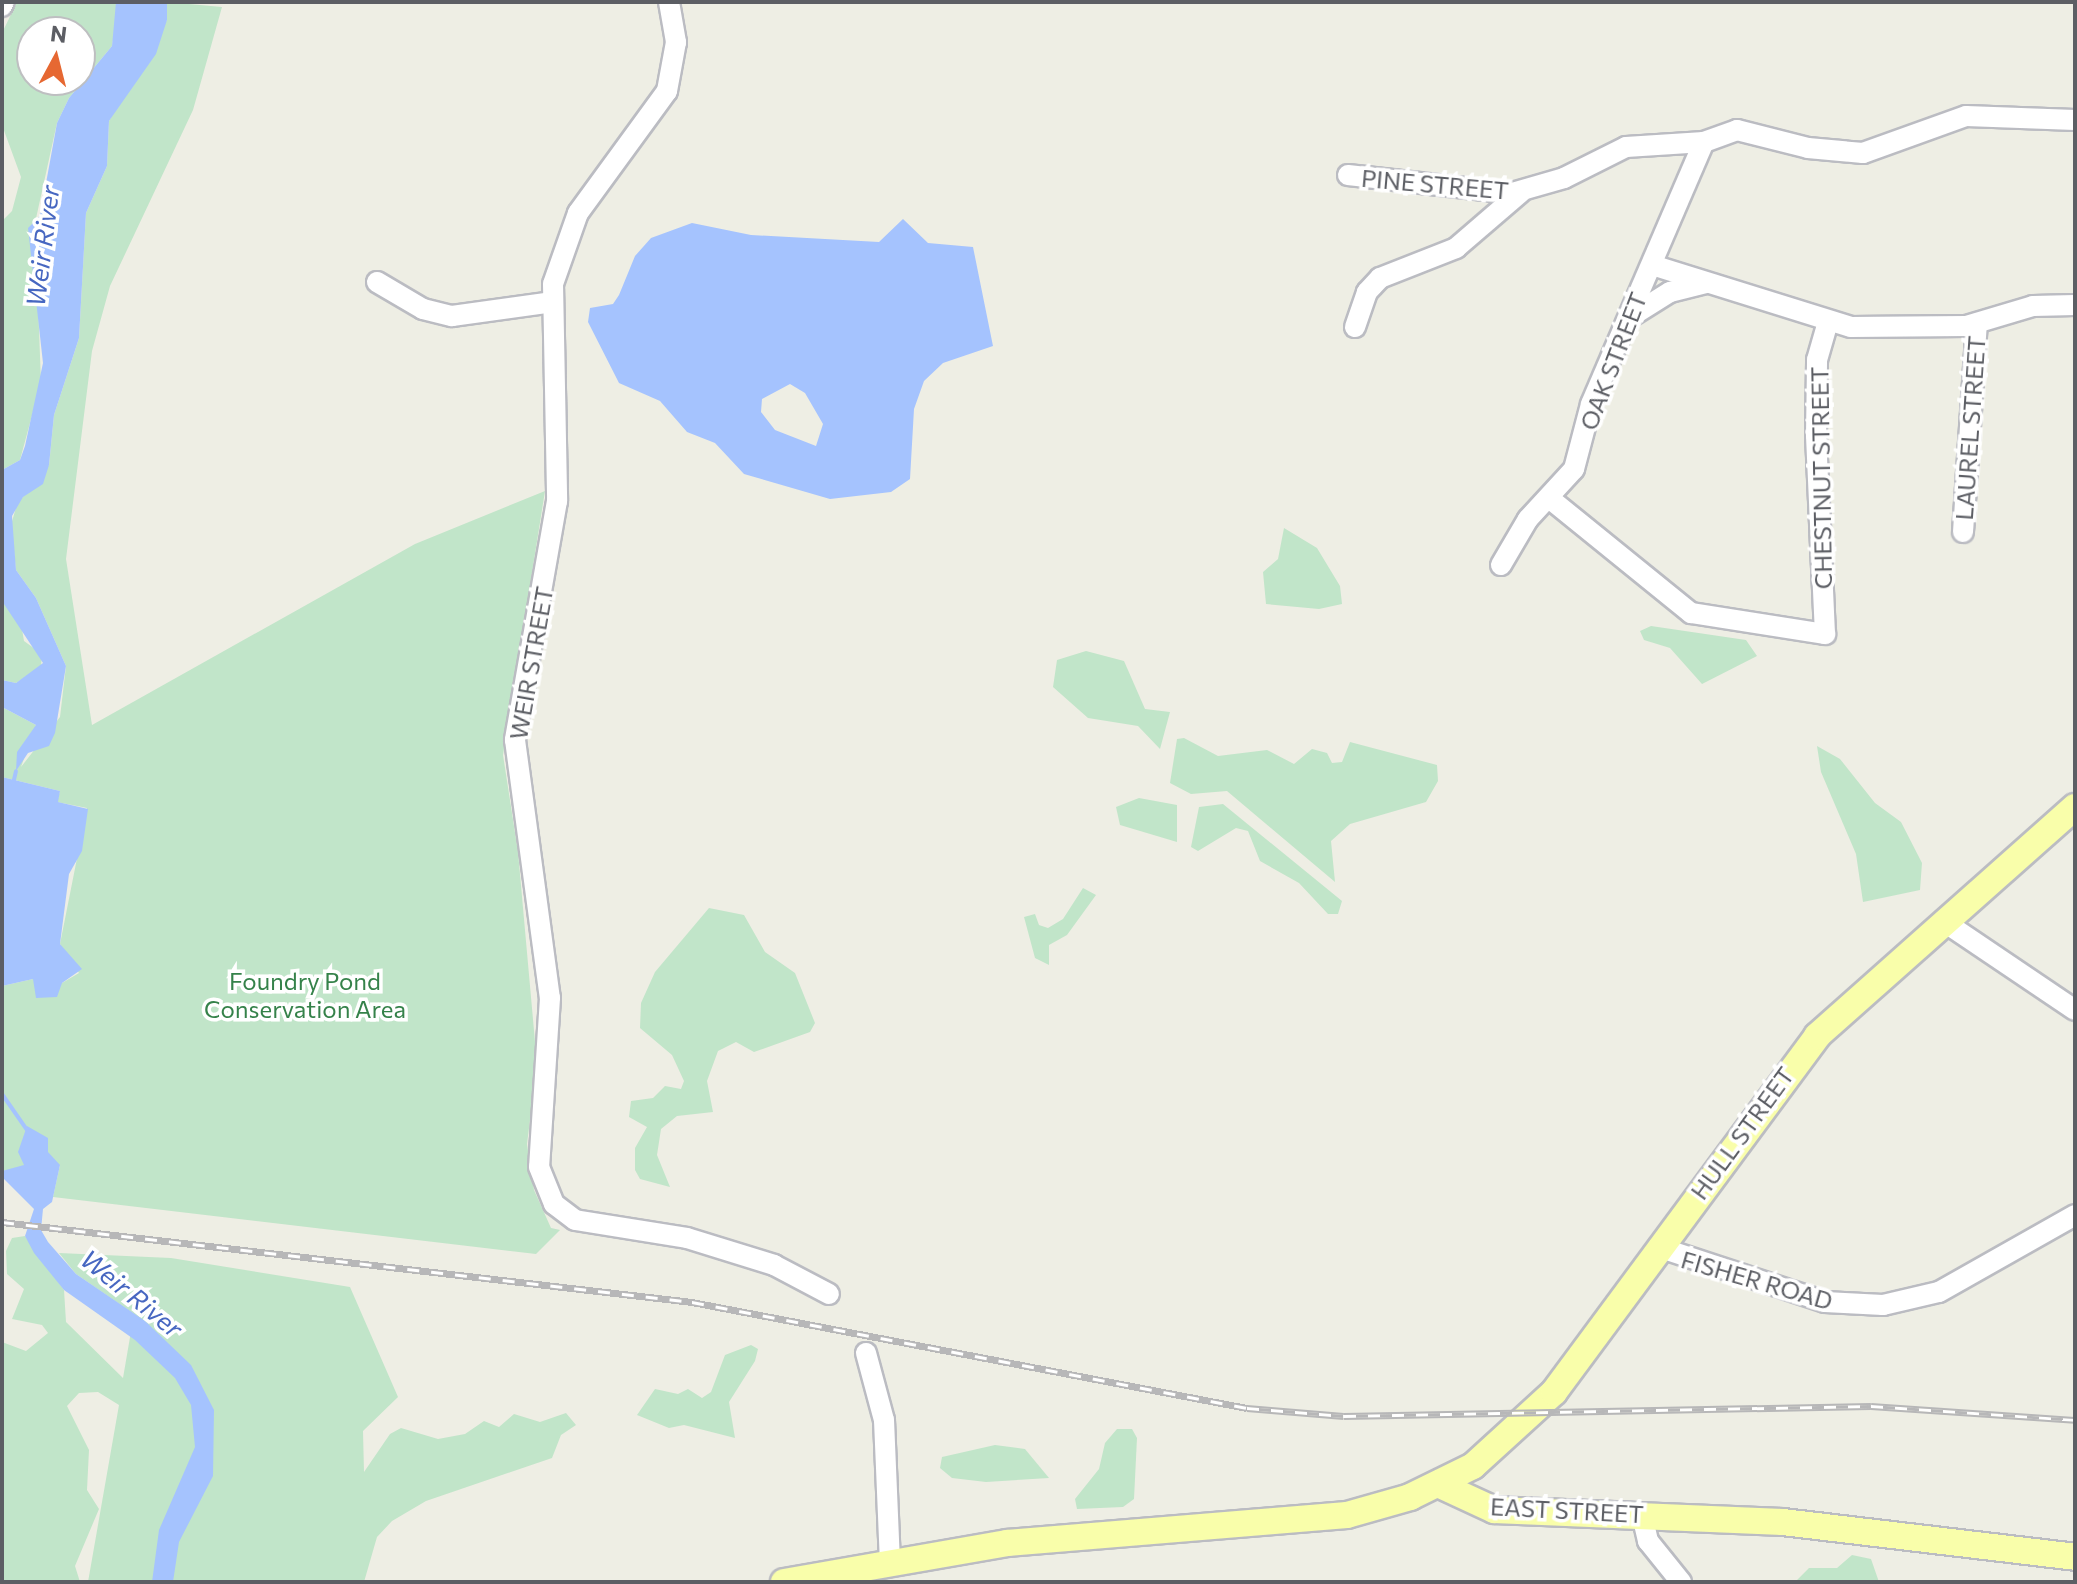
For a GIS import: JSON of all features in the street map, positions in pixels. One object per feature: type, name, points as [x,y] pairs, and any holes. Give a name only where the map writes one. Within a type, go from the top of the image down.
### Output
[{"type":"main road","name":"HULL STREET","points":[[1440,1485],[1471,1467],[1536,1414],[1804,1049],[1943,921],[2075,807]]},
{"type":"main road","points":[[1471,1467],[1494,1510]]},
{"type":"main road","points":[[784,1582],[890,1562],[1056,1537],[1333,1517],[1440,1485]]},
{"type":"main road","name":"EAST STREET","points":[[1440,1485],[1494,1510],[1783,1522],[2075,1557]]},
{"type":"street","name":"WEIR STREET","points":[[669,2],[676,42],[667,91],[571,224],[557,262],[553,302],[557,501],[515,740],[550,998],[538,1128],[541,1179],[554,1204],[575,1220],[687,1238],[774,1265],[829,1294]]},
{"type":"street","name":"PINE STREET","points":[[1348,175],[1521,192],[1626,147],[1704,142],[1744,130],[1808,148],[1863,153],[1966,116],[2075,120]]},
{"type":"street","name":"OAK STREET","points":[[1501,565],[1510,542],[1576,464],[1588,412],[1704,142]]},
{"type":"street","points":[[1355,327],[1367,292],[1380,278],[1456,248],[1521,192]]},
{"type":"street","points":[[1652,265],[1827,324],[1977,323],[2033,306],[2075,305]]},
{"type":"street","points":[[377,282],[423,309],[452,316],[553,302]]},
{"type":"street","points":[[1626,320],[1670,292],[1706,283]]},
{"type":"street","name":"LAUREL STREET","points":[[1963,532],[1977,323]]},
{"type":"street","name":"CHESTNUT STREET","points":[[1549,498],[1691,613],[1825,634],[1816,435],[1817,360],[1827,324]]},
{"type":"street","points":[[1943,921],[2075,1010]]},
{"type":"street","name":"FISHER ROAD","points":[[1658,1247],[1825,1302],[1883,1305],[1939,1292],[2075,1215]]},
{"type":"street","points":[[866,1353],[884,1420],[890,1562]]},
{"type":"street","points":[[1642,1515],[1648,1541],[1681,1582]]},
{"type":"green space","points":[[17,2],[116,2],[112,46],[96,65],[96,16],[16,16],[16,96],[71,96],[57,123],[35,223],[41,382],[20,460],[2,470],[2,221],[12,211],[21,177],[2,125],[2,33]]},
{"type":"green space","name":"Foundry Pond Conservation Area","points":[[167,2],[222,7],[193,110],[110,286],[92,351],[66,559],[92,725],[415,544],[545,491],[503,755],[518,852],[537,1064],[527,1144],[534,1190],[551,1228],[560,1230],[536,1254],[53,1197],[60,1165],[2,1171],[2,986],[33,979],[62,983],[79,973],[60,944],[87,808],[57,802],[60,791],[2,777],[2,707],[36,725],[21,767],[60,717],[66,666],[36,598],[16,570],[11,525],[17,504],[49,465],[54,415],[79,338],[86,213],[107,166],[109,121],[167,20]]},
{"type":"green space","points":[[1284,528],[1317,548],[1340,586],[1342,604],[1319,609],[1266,604],[1263,572],[1278,559]]},
{"type":"green space","points":[[2,601],[21,623],[24,641],[42,654],[41,667],[16,683],[2,680]]},
{"type":"green space","points":[[1651,626],[1746,640],[1757,656],[1702,684],[1670,648],[1644,640],[1640,631]]},
{"type":"green space","points":[[1086,651],[1124,661],[1145,709],[1170,712],[1160,749],[1138,726],[1088,718],[1053,687],[1057,660]]},
{"type":"green space","points":[[1184,738],[1218,756],[1267,750],[1294,764],[1312,749],[1327,753],[1332,763],[1342,762],[1350,742],[1437,765],[1438,781],[1426,802],[1350,824],[1331,841],[1335,882],[1227,791],[1191,794],[1170,783],[1177,739]]},
{"type":"green space","points":[[1817,746],[1840,759],[1875,803],[1901,822],[1922,863],[1920,890],[1863,902],[1856,854],[1821,772]]},
{"type":"green space","points":[[1139,798],[1177,805],[1177,842],[1120,825],[1116,807]]},
{"type":"green space","points":[[1223,804],[1342,901],[1338,914],[1328,914],[1299,883],[1260,861],[1248,831],[1236,828],[1198,851],[1191,847],[1199,807]]},
{"type":"green space","points":[[1083,888],[1096,895],[1067,935],[1049,945],[1049,965],[1035,958],[1024,917],[1035,914],[1039,925],[1048,928],[1063,919]]},
{"type":"green space","points":[[709,908],[744,915],[765,952],[795,973],[815,1023],[810,1032],[754,1052],[736,1042],[718,1051],[707,1081],[713,1112],[677,1116],[661,1129],[657,1155],[670,1187],[640,1179],[635,1170],[635,1148],[647,1127],[629,1117],[631,1101],[653,1098],[665,1086],[681,1089],[684,1081],[672,1055],[640,1028],[641,1003],[655,972]]},
{"type":"green space","points":[[25,1236],[64,1290],[66,1322],[123,1378],[134,1314],[76,1274],[59,1253],[171,1258],[350,1287],[398,1397],[363,1431],[364,1472],[390,1434],[401,1428],[438,1439],[465,1434],[484,1421],[499,1427],[514,1414],[540,1422],[566,1413],[576,1425],[561,1435],[552,1458],[426,1501],[392,1521],[377,1537],[364,1582],[88,1582],[119,1405],[98,1392],[79,1393],[67,1406],[89,1450],[87,1490],[99,1509],[75,1566],[80,1582],[2,1582],[2,1342],[26,1351],[48,1333],[42,1325],[12,1319],[24,1289],[7,1274],[6,1251],[12,1238]]},
{"type":"green space","points":[[751,1345],[758,1349],[755,1361],[729,1402],[735,1438],[684,1425],[669,1428],[637,1415],[655,1389],[678,1394],[688,1389],[702,1398],[711,1392],[725,1355]]},
{"type":"green space","points":[[1117,1429],[1132,1429],[1137,1438],[1134,1499],[1123,1507],[1077,1509],[1075,1499],[1099,1469],[1105,1443]]},
{"type":"green space","points":[[995,1445],[1025,1449],[1049,1478],[986,1482],[952,1478],[940,1468],[942,1457]]},
{"type":"green space","points":[[1852,1555],[1871,1559],[1879,1582],[1795,1582],[1809,1568],[1837,1568]]},
{"type":"water","points":[[116,2],[167,2],[167,20],[156,54],[109,121],[107,166],[86,213],[79,338],[54,415],[49,465],[43,484],[23,497],[12,516],[16,570],[36,598],[66,666],[55,733],[49,746],[28,753],[16,771],[17,752],[36,725],[2,707],[2,680],[16,683],[43,663],[2,601],[2,470],[20,460],[43,363],[28,228],[40,216],[57,123],[71,96],[96,96],[96,65],[112,46]]},
{"type":"water","points":[[903,219],[928,243],[973,247],[993,346],[943,363],[924,381],[914,409],[910,479],[891,492],[830,499],[744,474],[715,443],[687,432],[660,401],[619,383],[588,322],[590,308],[613,304],[635,256],[651,238],[692,223],[751,235],[879,242]],"holes":[[[790,384],[805,393],[823,424],[816,446],[775,430],[761,412],[762,399]]]},
{"type":"water","points":[[2,777],[60,791],[58,802],[88,809],[82,851],[69,874],[60,944],[82,969],[62,983],[57,997],[36,998],[33,979],[2,986]]},
{"type":"water","points":[[27,1126],[48,1138],[48,1152],[60,1165],[52,1202],[43,1209],[41,1230],[48,1242],[76,1274],[145,1321],[191,1365],[214,1410],[213,1476],[179,1542],[173,1582],[152,1582],[159,1530],[195,1447],[191,1405],[175,1378],[135,1340],[64,1290],[34,1253],[25,1236],[34,1209],[2,1177],[2,1171],[24,1165],[18,1152]]},
{"type":"waterway","name":"Weir River","points":[[13,784],[16,771]]},
{"type":"waterway","name":"Weir River","points":[[2,1094],[27,1130]]},
{"type":"railway","points":[[2,1222],[692,1302],[1247,1408],[1344,1416],[1871,1406],[2075,1420]]}]
